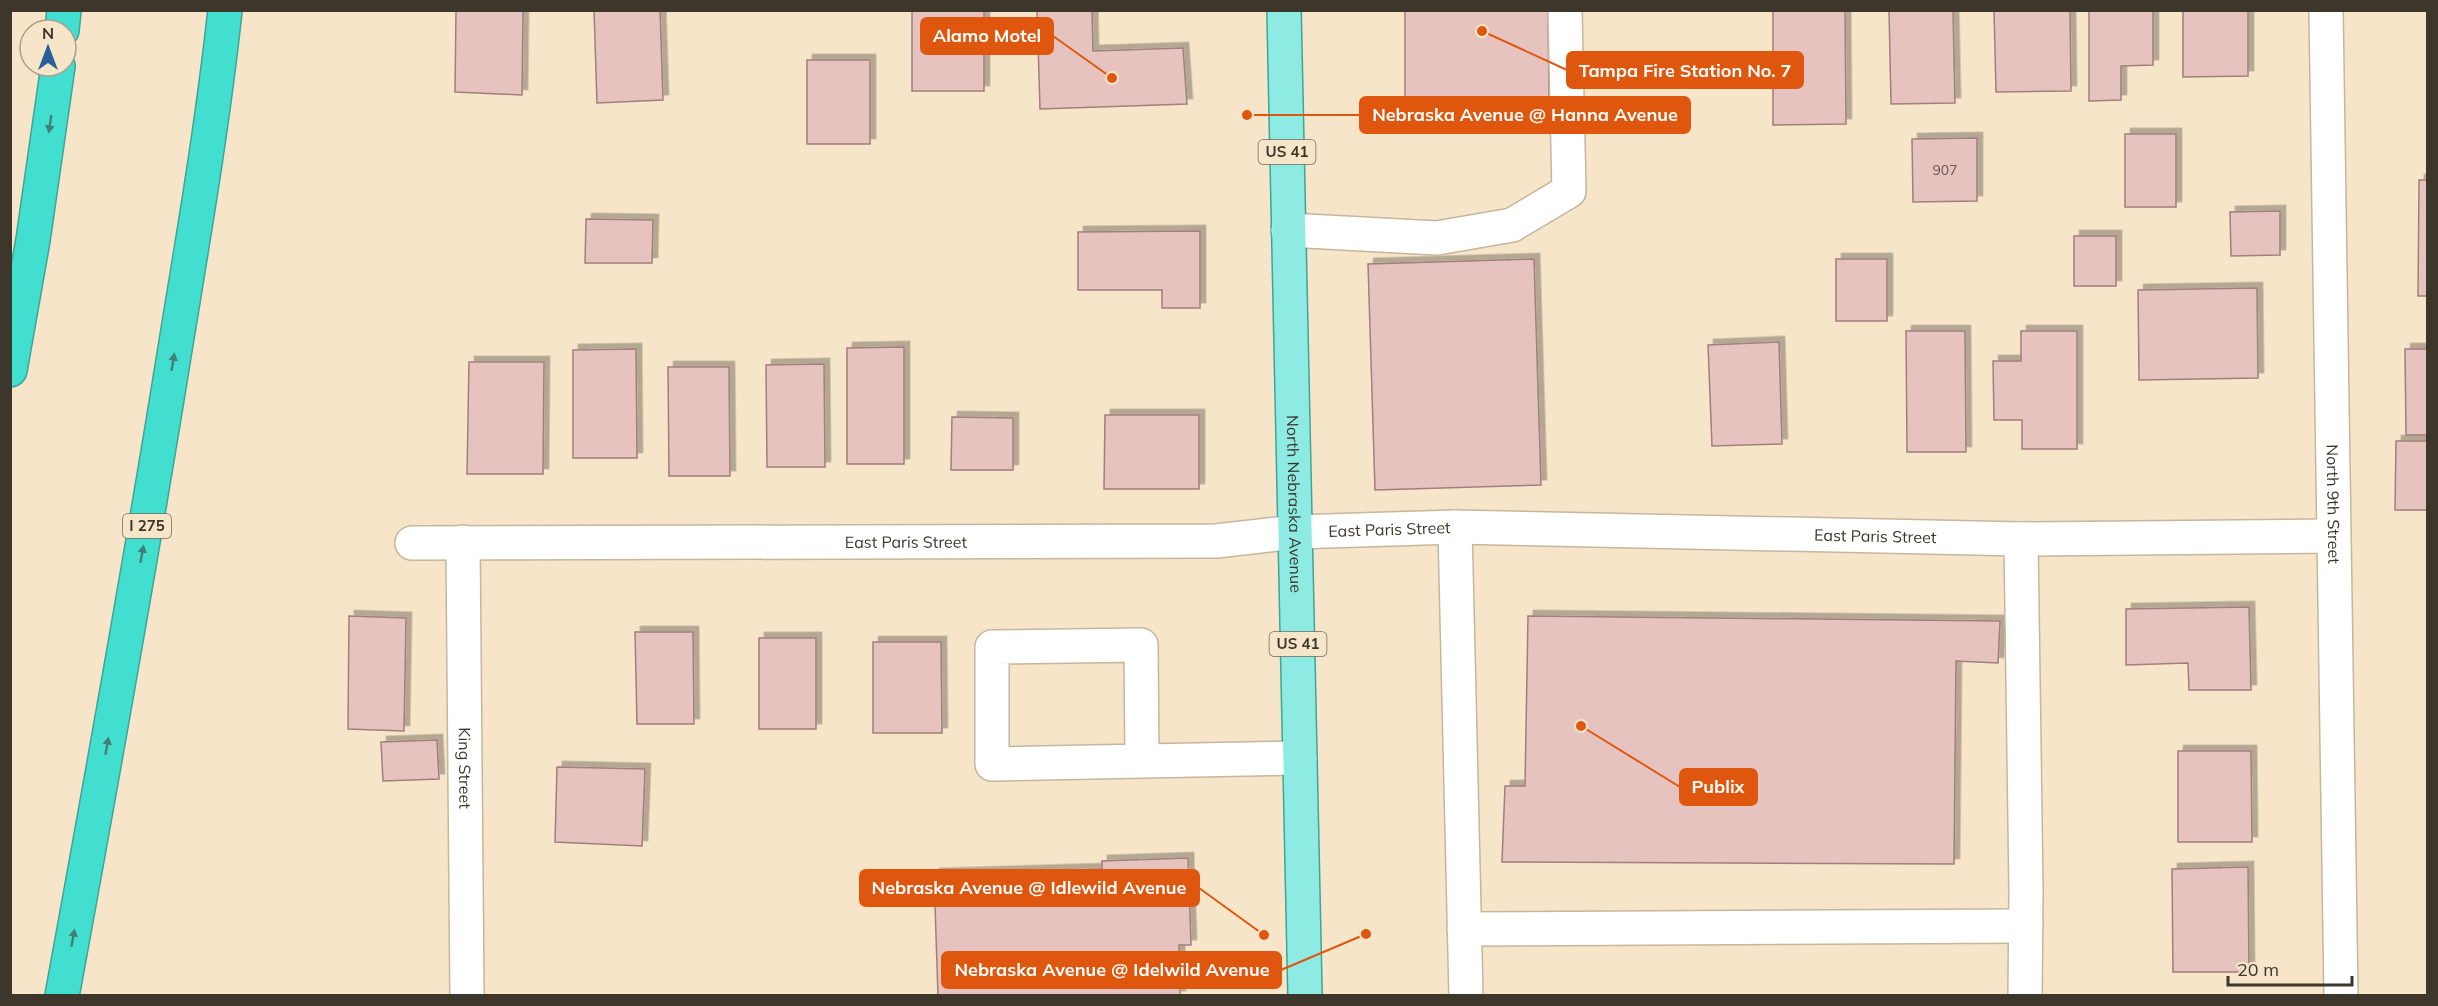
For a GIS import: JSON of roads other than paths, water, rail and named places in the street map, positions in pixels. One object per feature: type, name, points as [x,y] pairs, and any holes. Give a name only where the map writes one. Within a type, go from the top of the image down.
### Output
[{"type":"highway","name":"I 275","points":[[62,996],[145,537],[225,10]]},
{"type":"highway","points":[[10,370],[33,240],[56,78]]},
{"type":"main road","name":"North Nebraska Avenue","points":[[1284,10],[1305,996]]},
{"type":"street","points":[[1288,230],[1437,238],[1512,225],[1569,191],[1565,10]]},
{"type":"street","name":"North 9th Street","points":[[2325,10],[2341,996]]},
{"type":"street","points":[[1455,527],[1466,996]]},
{"type":"street","name":"East Paris Street","points":[[412,543],[1216,541],[1295,532],[1455,527],[2021,539],[2333,536]]},
{"type":"street","points":[[2021,539],[2024,612],[2025,996]]},
{"type":"street","name":"King Street","points":[[463,542],[467,996]]},
{"type":"street","points":[[1142,760],[1141,645],[992,648],[992,764],[1300,758]]},
{"type":"street","points":[[1464,929],[2025,926]]},
{"type":"place","name":"Tampa Fire Station No. 7","points":[[1482,31]]},
{"type":"place","name":"Alamo Motel","points":[[1112,78]]},
{"type":"place","name":"Nebraska Avenue @ Hanna Avenue","points":[[1247,115]]},
{"type":"place","name":"Publix","points":[[1581,726]]},
{"type":"place","name":"Nebraska Avenue @ Idelwild Avenue","points":[[1366,934]]},
{"type":"place","name":"Nebraska Avenue @ Idlewild Avenue","points":[[1264,935]]}]
